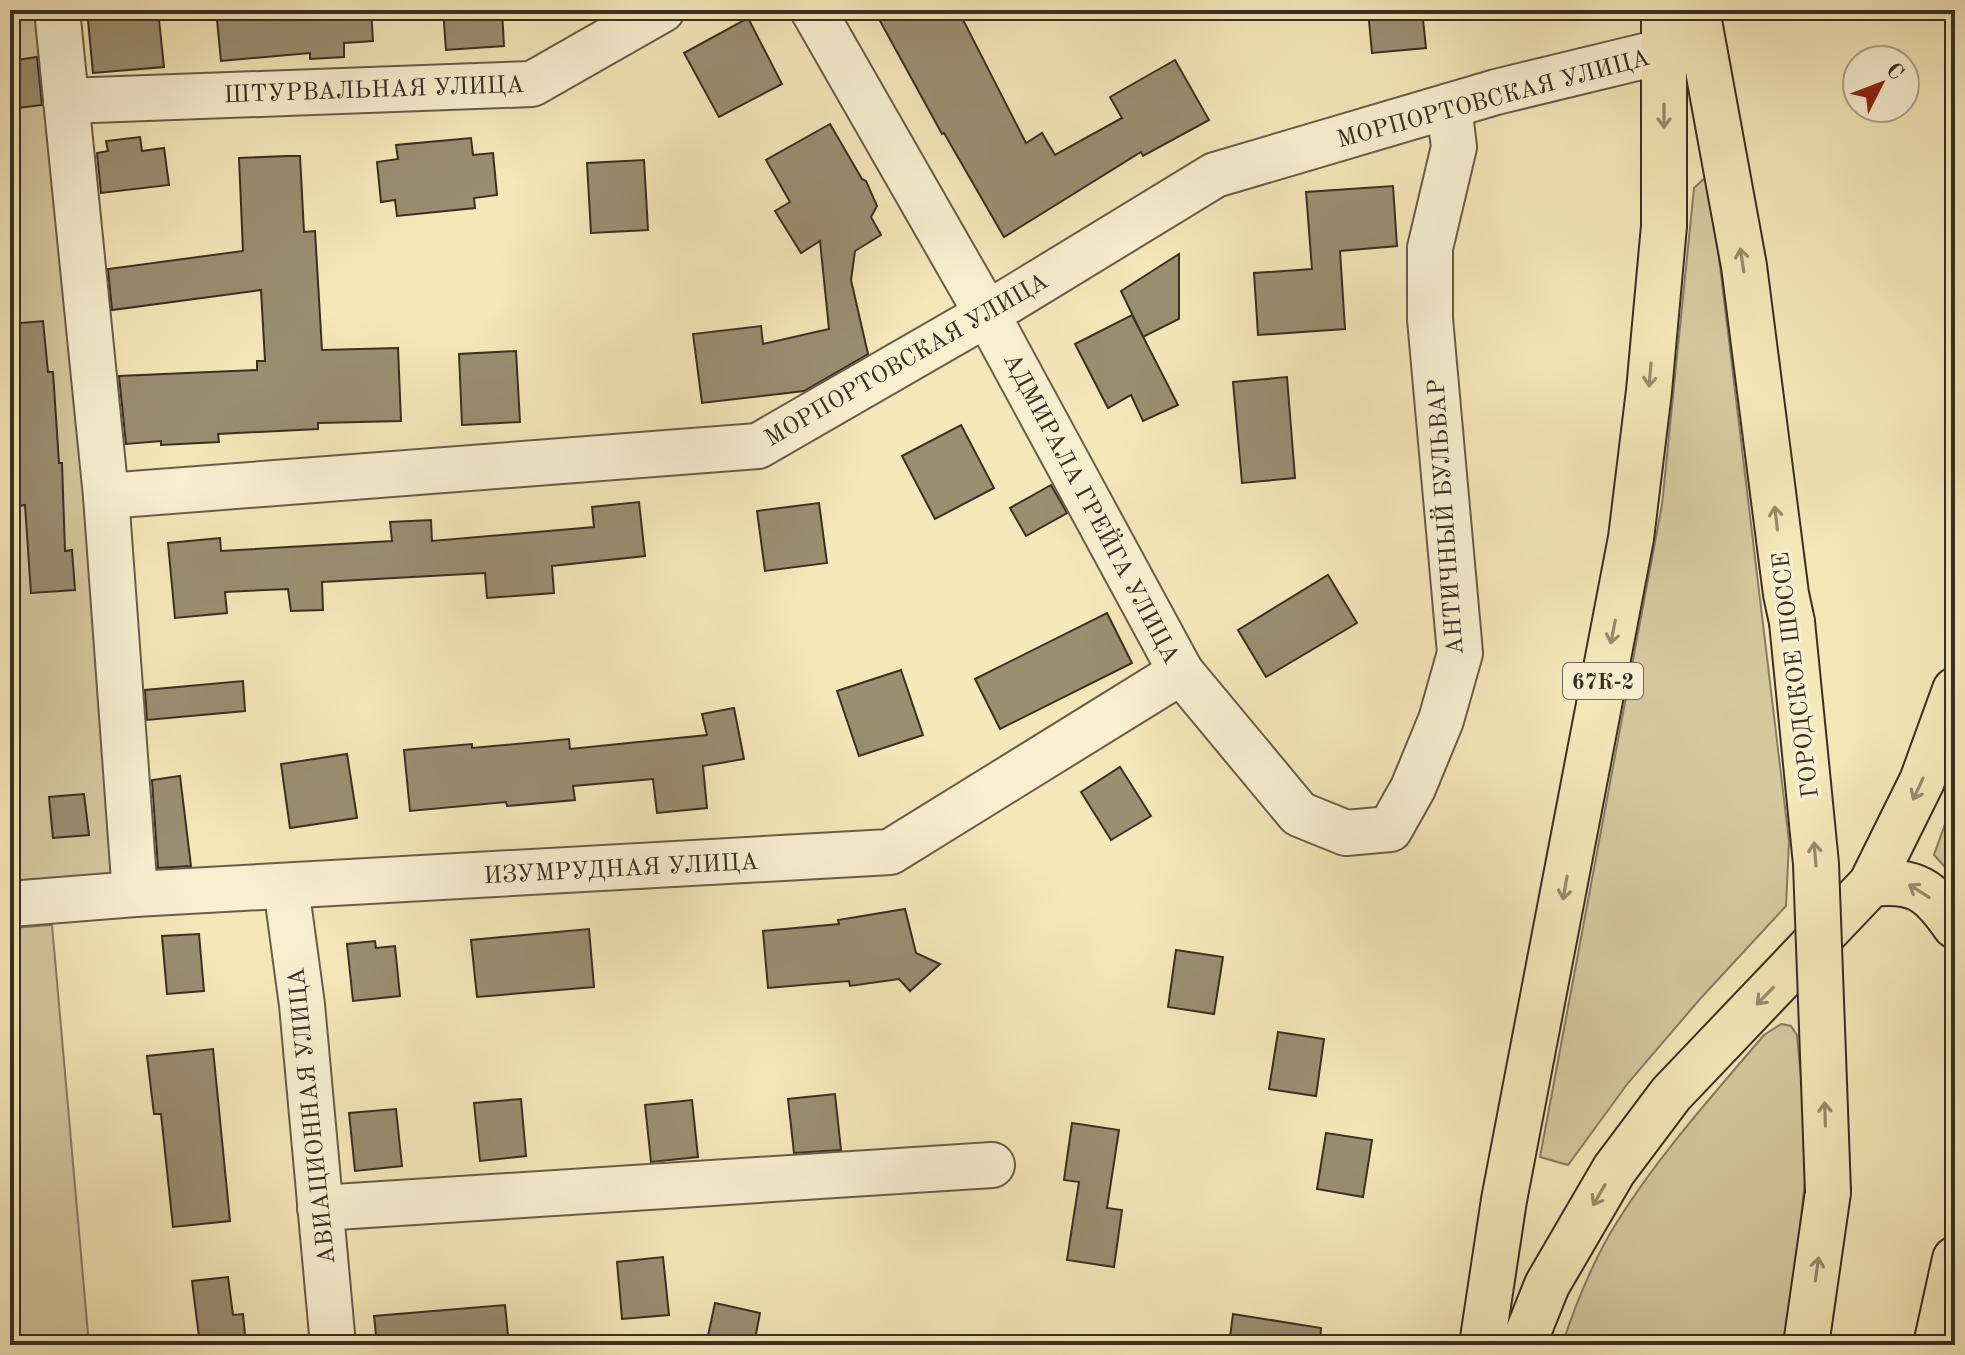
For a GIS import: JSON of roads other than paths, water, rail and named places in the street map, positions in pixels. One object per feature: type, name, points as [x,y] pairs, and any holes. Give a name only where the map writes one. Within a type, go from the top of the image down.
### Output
[{"type":"main road","name":"ГОРОДСКОЕ ШОССЕ","points":[[1697,10],[1744,266],[1792,622],[1816,864],[1828,1192],[1806,1345]]},
{"type":"main road","name":"67К-2","points":[[1482,1345],[1504,1200],[1631,538],[1649,391],[1664,226],[1664,31]]},
{"type":"main road","points":[[1523,1345],[1547,1285],[1614,1170],[1671,1094],[1871,884],[1922,781],[1955,690]]},
{"type":"main road","points":[[1871,884],[1896,881],[1918,886],[1942,908],[1955,926]]},
{"type":"main road","points":[[1936,1345],[1955,1259]]},
{"type":"street","points":[[57,10],[106,496],[135,894]]},
{"type":"street","name":"ШТУРВАЛЬНАЯ УЛИЦА","points":[[66,101],[532,84],[662,10]]},
{"type":"street","name":"АДМИРАЛА ГРЕЙГА УЛИЦА","points":[[813,10],[987,314],[1181,672]]},
{"type":"street","name":"МОРПОРТОВСКАЯ УЛИЦА","points":[[106,496],[758,446],[987,314],[1215,175],[1449,106],[1664,31]]},
{"type":"street","name":"АНТИЧНЫЙ БУЛЬВАР","points":[[1181,672],[1299,814],[1346,833],[1390,829],[1413,788],[1441,720],[1460,653],[1430,319],[1430,248],[1454,147],[1449,106]]},
{"type":"street","name":"ИЗУМРУДНАЯ УЛИЦА","points":[[10,904],[135,894],[890,852],[1181,672]]},
{"type":"street","name":"АВИАЦИОННАЯ УЛИЦА","points":[[286,887],[302,1005],[333,1345]]},
{"type":"street","points":[[320,1208],[992,1165]]}]
